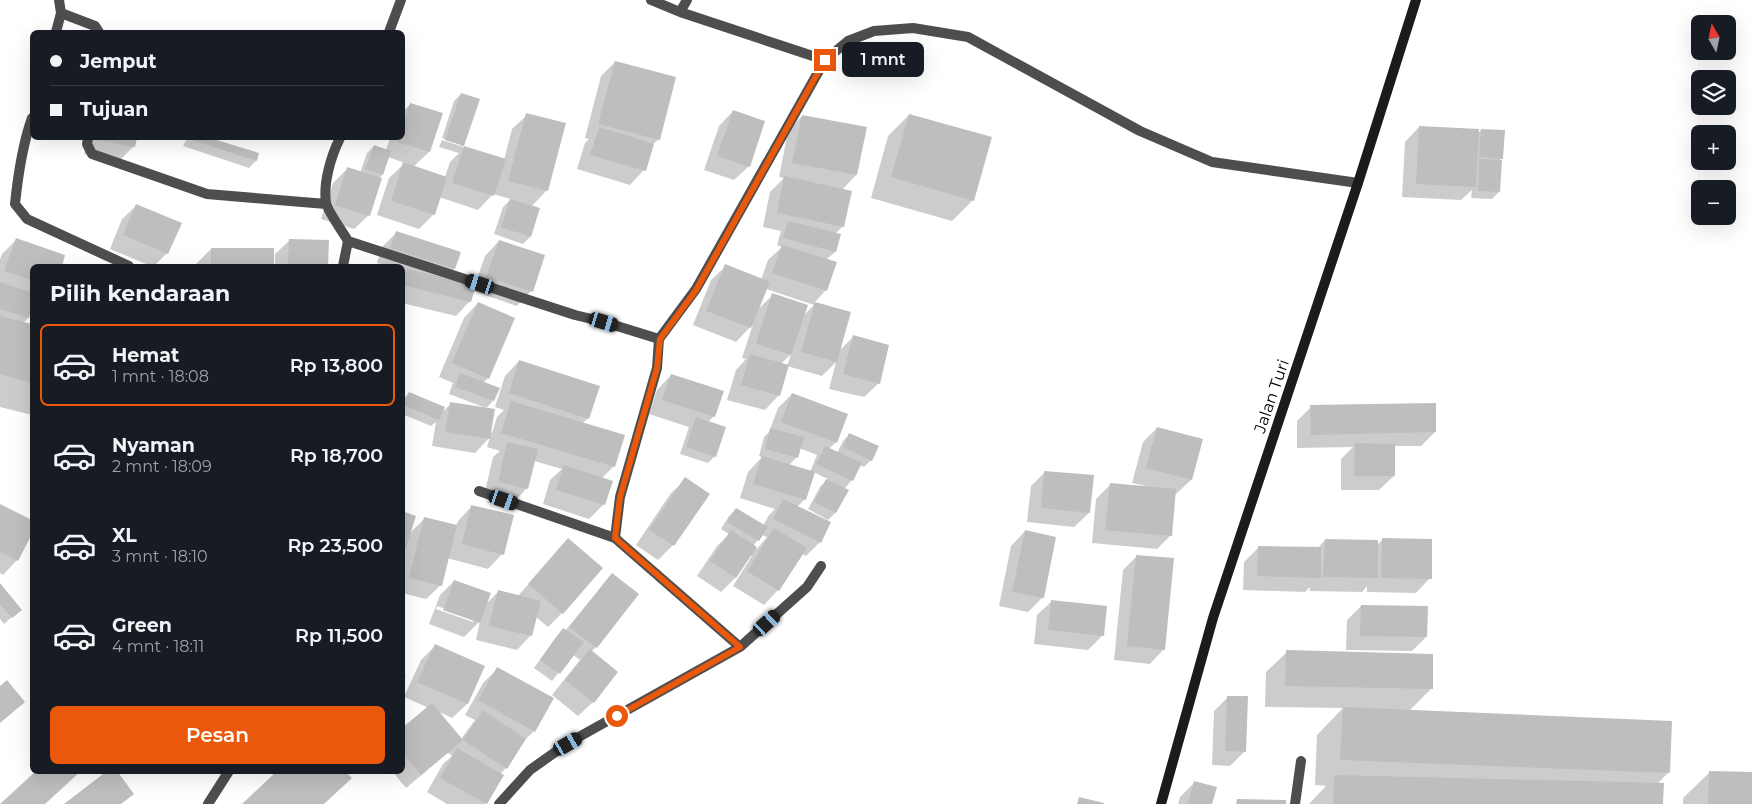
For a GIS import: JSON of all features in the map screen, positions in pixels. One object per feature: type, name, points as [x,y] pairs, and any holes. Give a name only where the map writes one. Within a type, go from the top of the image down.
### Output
[{"type":"main road","name":"Jalan Turi","points":[[1161,804],[1212,618],[1358,183],[1416,0]]},
{"type":"street","points":[[56,30],[61,12],[59,0]]},
{"type":"street","points":[[389,30],[401,0]]},
{"type":"street","points":[[651,0],[680,12],[825,60]]},
{"type":"street","points":[[680,12],[687,0]]},
{"type":"street","points":[[61,12],[95,26],[98,30]]},
{"type":"street","points":[[615,538],[620,497],[657,368],[660,339],[696,290],[825,60],[848,41],[874,31],[913,28],[968,37],[1140,131],[1212,162],[1358,183]]},
{"type":"street","points":[[30,124],[17,179],[15,204],[27,219],[125,264]]},
{"type":"street","points":[[87,140],[86,144],[92,154],[207,194],[326,204]]},
{"type":"street","points":[[339,140],[334,150],[327,177],[326,204],[348,241],[574,315],[660,339]]},
{"type":"street","points":[[343,264],[348,241]]},
{"type":"street","points":[[479,491],[615,538],[740,647]]},
{"type":"street","points":[[499,804],[530,770],[568,744],[740,647],[807,587],[820,566]]},
{"type":"street","points":[[1294,804],[1301,761]]},
{"type":"street","points":[[208,804],[227,774]]},
{"type":"building","points":[[615,61],[676,77],[660,140],[598,124]]},
{"type":"building","points":[[461,93],[480,99],[464,146],[445,140]]},
{"type":"building","points":[[410,103],[443,113],[430,152],[397,142],[398,140],[405,140],[405,117]]},
{"type":"building","points":[[733,110],[765,121],[750,167],[717,156]]},
{"type":"building","points":[[526,113],[566,123],[548,191],[508,181]]},
{"type":"building","points":[[909,114],[992,137],[974,201],[891,177]]},
{"type":"building","points":[[802,115],[867,127],[857,175],[792,163]]},
{"type":"building","points":[[1419,126],[1479,129],[1476,187],[1416,184]]},
{"type":"building","points":[[599,127],[654,144],[646,171],[590,155]]},
{"type":"building","points":[[1481,129],[1505,130],[1503,159],[1479,157]]},
{"type":"building","points":[[98,140],[137,140],[135,147]]},
{"type":"building","points":[[192,140],[217,140],[259,153],[257,161]]},
{"type":"building","points":[[374,145],[391,151],[383,175],[365,169]]},
{"type":"building","points":[[464,146],[506,159],[494,196],[452,183]]},
{"type":"building","points":[[1479,159],[1502,160],[1500,192],[1478,191]]},
{"type":"building","points":[[403,162],[447,177],[435,215],[391,201]]},
{"type":"building","points":[[347,167],[382,178],[370,216],[335,205]]},
{"type":"building","points":[[784,176],[852,191],[844,227],[777,213]]},
{"type":"building","points":[[510,199],[540,208],[531,237],[501,227]]},
{"type":"building","points":[[136,204],[182,223],[168,254],[123,235]]},
{"type":"building","points":[[788,221],[841,234],[836,252],[783,238]]},
{"type":"building","points":[[396,231],[461,252],[455,269],[390,248]]},
{"type":"building","points":[[16,238],[65,255],[63,264],[30,264],[30,279],[4,271]]},
{"type":"building","points":[[289,239],[329,240],[328,264],[288,264]]},
{"type":"building","points":[[499,240],[545,255],[533,292],[486,277]]},
{"type":"building","points":[[782,245],[837,262],[827,291],[772,273]]},
{"type":"building","points":[[211,248],[274,248],[274,264],[211,264]]},
{"type":"building","points":[[725,264],[770,282],[751,328],[706,311]]},
{"type":"building","points":[[405,269],[476,285],[471,302],[405,286]]},
{"type":"building","points":[[0,282],[30,292],[29,318],[0,309]]},
{"type":"building","points":[[772,293],[808,305],[791,355],[756,344]]},
{"type":"building","points":[[478,302],[515,318],[489,379],[452,363]]},
{"type":"building","points":[[815,302],[851,312],[837,362],[801,352]]},
{"type":"building","points":[[0,316],[30,324],[30,382],[0,374]]},
{"type":"building","points":[[853,335],[889,345],[880,384],[843,374]]},
{"type":"building","points":[[750,354],[789,365],[780,396],[741,385]]},
{"type":"building","points":[[519,360],[600,386],[589,419],[509,393]]},
{"type":"building","points":[[460,373],[500,388],[494,401],[455,387]]},
{"type":"building","points":[[671,374],[724,391],[715,417],[662,400]]},
{"type":"building","points":[[409,392],[445,407],[439,420],[405,406]]},
{"type":"building","points":[[792,393],[848,414],[837,443],[781,422]]},
{"type":"building","points":[[511,401],[625,435],[615,467],[501,433]]},
{"type":"building","points":[[450,402],[495,409],[490,439],[445,432]]},
{"type":"building","points":[[1436,403],[1436,432],[1311,435],[1310,405]]},
{"type":"building","points":[[696,417],[726,427],[716,457],[686,447]]},
{"type":"building","points":[[1157,427],[1203,439],[1192,480],[1146,468]]},
{"type":"building","points":[[770,428],[804,437],[798,458],[765,449]]},
{"type":"building","points":[[849,433],[879,446],[872,461],[843,447]]},
{"type":"building","points":[[507,442],[538,449],[528,489],[498,482]]},
{"type":"building","points":[[1355,443],[1395,444],[1395,476],[1354,476]]},
{"type":"building","points":[[825,446],[862,463],[853,481],[816,464]]},
{"type":"building","points":[[762,456],[815,472],[806,500],[753,484]]},
{"type":"building","points":[[564,465],[613,481],[605,505],[556,490]]},
{"type":"building","points":[[1044,471],[1094,475],[1090,513],[1041,508]]},
{"type":"building","points":[[685,477],[710,494],[674,546],[649,530]]},
{"type":"building","points":[[826,479],[849,490],[836,513],[814,502]]},
{"type":"building","points":[[1110,483],[1176,489],[1172,536],[1105,530]]},
{"type":"building","points":[[783,499],[831,522],[821,543],[773,519]]},
{"type":"building","points":[[0,504],[30,519],[30,538],[18,561],[0,552]]},
{"type":"building","points":[[471,505],[514,515],[504,555],[462,544]]},
{"type":"building","points":[[736,508],[768,527],[759,541],[727,522]]},
{"type":"building","points":[[405,512],[416,516],[405,551]]},
{"type":"building","points":[[424,517],[457,525],[442,586],[409,578]]},
{"type":"building","points":[[774,528],[807,548],[779,591],[747,571]]},
{"type":"building","points":[[731,530],[757,547],[736,578],[710,561]]},
{"type":"building","points":[[1025,530],[1056,537],[1044,598],[1012,592]]},
{"type":"building","points":[[568,538],[603,568],[563,614],[528,584]]},
{"type":"building","points":[[1382,538],[1432,539],[1432,579],[1381,578]]},
{"type":"building","points":[[1325,539],[1378,540],[1378,578],[1323,577]]},
{"type":"building","points":[[1258,546],[1321,547],[1321,578],[1257,576]]},
{"type":"building","points":[[1136,555],[1174,558],[1165,650],[1127,646]]},
{"type":"building","points":[[612,573],[639,594],[597,648],[569,627]]},
{"type":"building","points":[[454,580],[491,593],[480,623],[443,610]]},
{"type":"building","points":[[0,583],[22,610],[12,618],[0,604]]},
{"type":"building","points":[[498,590],[541,601],[532,636],[489,626]]},
{"type":"building","points":[[1051,600],[1107,606],[1104,636],[1048,630]]},
{"type":"building","points":[[1361,605],[1428,606],[1427,637],[1360,636]]},
{"type":"building","points":[[563,628],[584,642],[560,674],[540,660]]},
{"type":"building","points":[[435,644],[485,666],[468,704],[417,682]]},
{"type":"building","points":[[590,649],[618,672],[594,703],[565,680]]},
{"type":"building","points":[[1286,650],[1433,654],[1433,689],[1285,686]]},
{"type":"building","points":[[497,667],[554,698],[535,732],[478,700]]},
{"type":"building","points":[[7,680],[25,702],[0,723],[0,686]]},
{"type":"building","points":[[1227,696],[1248,696],[1246,752],[1225,751]]},
{"type":"building","points":[[432,703],[463,740],[421,775],[405,756],[405,726]]},
{"type":"building","points":[[1343,707],[1672,721],[1670,773],[1340,760]]},
{"type":"building","points":[[483,710],[526,739],[507,769],[463,740]]},
{"type":"building","points":[[457,748],[504,775],[487,804],[440,778]]},
{"type":"building","points":[[1709,771],[1752,772],[1752,804],[1708,804]]},
{"type":"building","points":[[33,774],[78,774],[45,804],[0,804]]},
{"type":"building","points":[[103,774],[119,774],[134,794],[121,804],[64,804]]},
{"type":"building","points":[[274,774],[348,774],[352,778],[324,804],[242,804]]},
{"type":"building","points":[[1334,775],[1664,783],[1663,804],[1333,804]]},
{"type":"building","points":[[1194,781],[1217,787],[1212,804],[1188,804]]},
{"type":"building","points":[[1079,797],[1104,803],[1104,804],[1077,804]]},
{"type":"building","points":[[1237,799],[1286,800],[1286,804],[1236,804]]},
{"type":"route","points":[[617,716],[740,647],[615,538],[620,497],[657,368],[660,339],[696,290],[825,60]]}]
